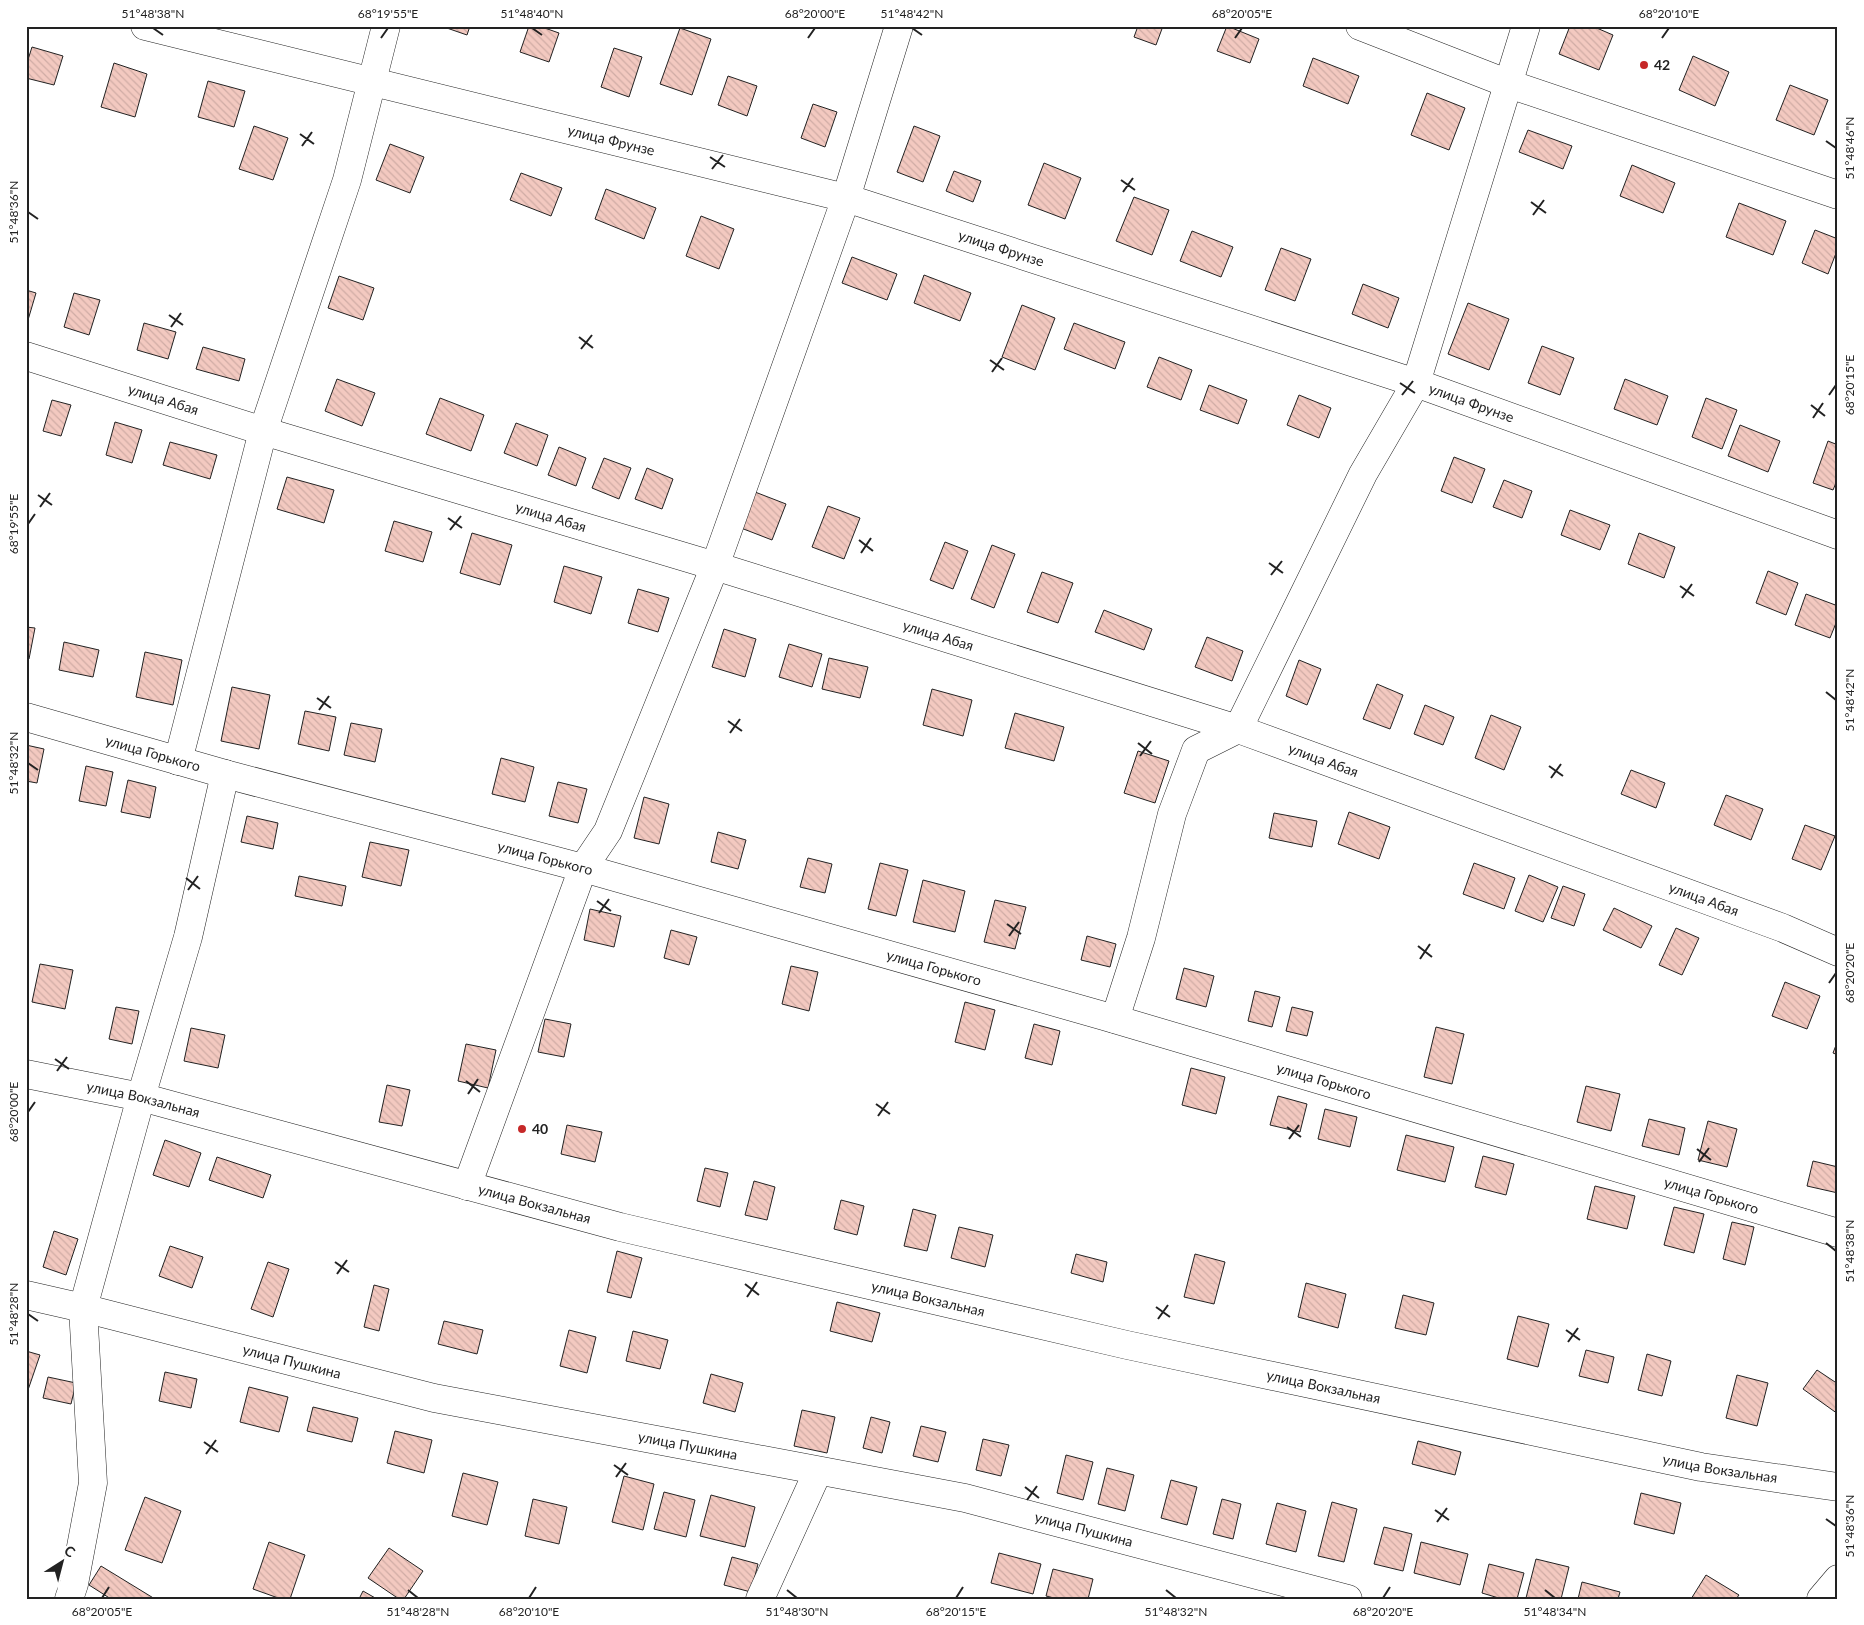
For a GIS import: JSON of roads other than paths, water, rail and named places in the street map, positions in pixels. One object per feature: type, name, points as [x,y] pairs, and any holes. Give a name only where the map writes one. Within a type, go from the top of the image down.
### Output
[{"type":"street","name":"улица Фрунзе","points":[[145,26],[846,198],[1416,383],[1838,535]]},
{"type":"street","points":[[178,761],[263,431],[347,180],[386,26]]},
{"type":"street","points":[[466,1186],[583,868],[608,831],[715,566],[846,198],[899,26]]},
{"type":"street","points":[[1360,26],[1509,84],[1838,195]]},
{"type":"street","points":[[1115,1018],[1141,938],[1172,814],[1196,750],[1238,728],[1363,474],[1416,383],[1526,26]]},
{"type":"street","name":"улица Абая","points":[[26,356],[263,431],[715,566],[1238,728],[1783,928],[1838,952]]},
{"type":"street","name":"улица Горького","points":[[26,717],[225,774],[583,868],[1115,1018],[1838,1233]]},
{"type":"street","points":[[68,1599],[74,1584],[93,1483],[83,1308],[141,1097],[188,937],[225,774]]},
{"type":"street","name":"улица Вокзальная","points":[[26,1074],[141,1097],[620,1227],[1127,1345],[1701,1467],[1838,1487]]},
{"type":"street","name":"улица Пушкина","points":[[26,1295],[434,1398],[965,1498],[1348,1599]]},
{"type":"street","points":[[760,1599],[818,1470]]},
{"type":"street","points":[[1821,1599],[1838,1579]]},
{"type":"place","name":"42","points":[[1644,65]]},
{"type":"place","name":"40","points":[[522,1129]]}]
